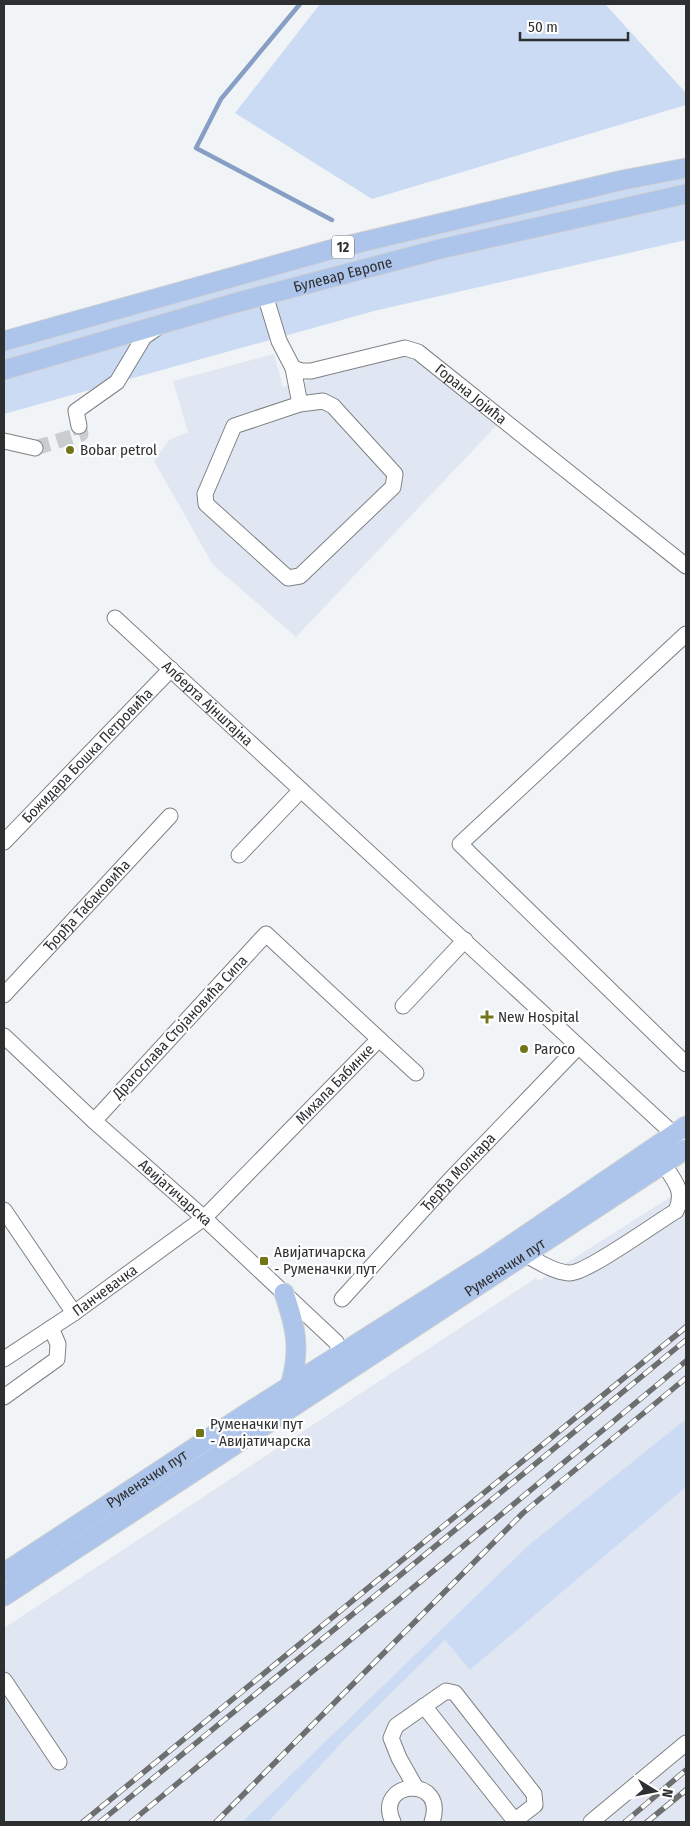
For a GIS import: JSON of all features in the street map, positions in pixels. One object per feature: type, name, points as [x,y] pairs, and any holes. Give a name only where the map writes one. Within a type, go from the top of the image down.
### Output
[{"type":"main road","name":"Булевар Европе","points":[[4,342],[333,249],[623,180],[686,168]]},
{"type":"main road","name":"Булевар Европе","points":[[4,370],[162,324],[440,248],[686,194]]},
{"type":"main road","name":"Руменачки пут","points":[[4,1596],[664,1165],[683,1139]]},
{"type":"main road","name":"Руменачки пут","points":[[4,1573],[290,1386],[683,1139]]},
{"type":"main road","points":[[284,1294],[294,1321],[298,1349],[290,1386]]},
{"type":"street","points":[[266,295],[279,341],[293,368],[300,404]]},
{"type":"street","points":[[79,426],[76,411],[117,382],[144,337],[162,324]]},
{"type":"street","name":"Горана Јојића","points":[[293,368],[302,371],[311,370],[404,348],[418,352],[686,566]]},
{"type":"street","points":[[323,401],[333,406],[395,474],[393,487],[300,576],[288,578],[206,504],[205,494],[234,426],[300,404],[323,401]]},
{"type":"street","points":[[4,441],[35,448]]},
{"type":"street","name":"Алберта Ајнштајна","points":[[115,618],[465,940],[578,1048],[683,1139]]},
{"type":"street","points":[[686,634],[460,844],[686,1064]]},
{"type":"street","name":"Божидара Бошка Петровића","points":[[4,842],[171,669]]},
{"type":"street","points":[[239,855],[301,790]]},
{"type":"street","name":"Ђорђа Табаковића","points":[[4,995],[170,816]]},
{"type":"street","name":"Михала Бабинке","points":[[204,1218],[380,1039],[266,934]]},
{"type":"street","name":"Драгослава Стојановића Сипа","points":[[94,1121],[266,934]]},
{"type":"street","points":[[403,1006],[465,940]]},
{"type":"street","name":"Авијатичарска","points":[[4,1036],[94,1121],[204,1218],[336,1342],[342,1355]]},
{"type":"street","points":[[380,1039],[416,1074]]},
{"type":"street","name":"Ђерђа Молнара","points":[[342,1299],[450,1180],[578,1048]]},
{"type":"street","points":[[526,1255],[550,1268],[570,1273],[588,1266],[676,1211],[681,1200],[679,1186],[664,1165]]},
{"type":"street","points":[[4,1210],[74,1313]]},
{"type":"street","name":"Панчевачка","points":[[4,1360],[74,1313],[204,1218]]},
{"type":"street","points":[[4,1397],[57,1360],[58,1344],[51,1328]]},
{"type":"street","name":"Руменачки пут","points":[[325,1388],[334,1376],[342,1355]]},
{"type":"street","points":[[4,1680],[59,1762]]},
{"type":"street","points":[[416,1788],[399,1758],[391,1738],[396,1726],[424,1706],[446,1691],[455,1693],[534,1794],[535,1806],[514,1822],[424,1706]]},
{"type":"street","points":[[591,1822],[686,1743]]},
{"type":"street","points":[[393,1822],[390,1815],[390,1804],[396,1794],[405,1788],[416,1788],[426,1792],[433,1800],[435,1811],[432,1822]]},
{"type":"shaded area","points":[[320,4],[605,4],[686,93],[686,105],[372,199],[235,113]]},
{"type":"shaded area","points":[[686,176],[686,187],[182,310],[4,360],[4,351],[241,281],[579,198]]},
{"type":"shaded area","points":[[686,203],[686,240],[374,311],[4,414],[4,376],[378,272]]},
{"type":"shaded area","points":[[274,354],[283,387],[402,355],[428,366],[498,424],[296,637],[213,565],[154,461],[169,440],[188,432],[173,381]]},
{"type":"shaded area","points":[[686,1187],[686,1822],[4,1822],[4,1628],[536,1278],[538,1281]]},
{"type":"shaded area","points":[[686,1419],[686,1487],[470,1670],[445,1640],[348,1736],[268,1822],[242,1822],[530,1544]]},
{"type":"waterway","points":[[300,4],[221,99],[196,148],[332,220]]},
{"type":"tunnel","points":[[35,448],[81,434],[79,426]]},
{"type":"railway","points":[[83,1822],[686,1327]]},
{"type":"railway","points":[[100,1822],[686,1340]]},
{"type":"railway","points":[[131,1822],[686,1361]]},
{"type":"railway","points":[[216,1822],[523,1513],[686,1378]]},
{"type":"railway","points":[[625,1822],[686,1770]]},
{"type":"railway","points":[[647,1822],[686,1790]]},
{"type":"place","name":"Bobar petrol","points":[[70,450]]},
{"type":"place","name":"New Hospital","points":[[487,1017]]},
{"type":"place","name":"Paroco","points":[[524,1049]]},
{"type":"place","name":"Авијатичарска - Руменачки пут","points":[[264,1261]]},
{"type":"place","name":"Руменачки пут - Авијатичарска","points":[[200,1433]]}]
